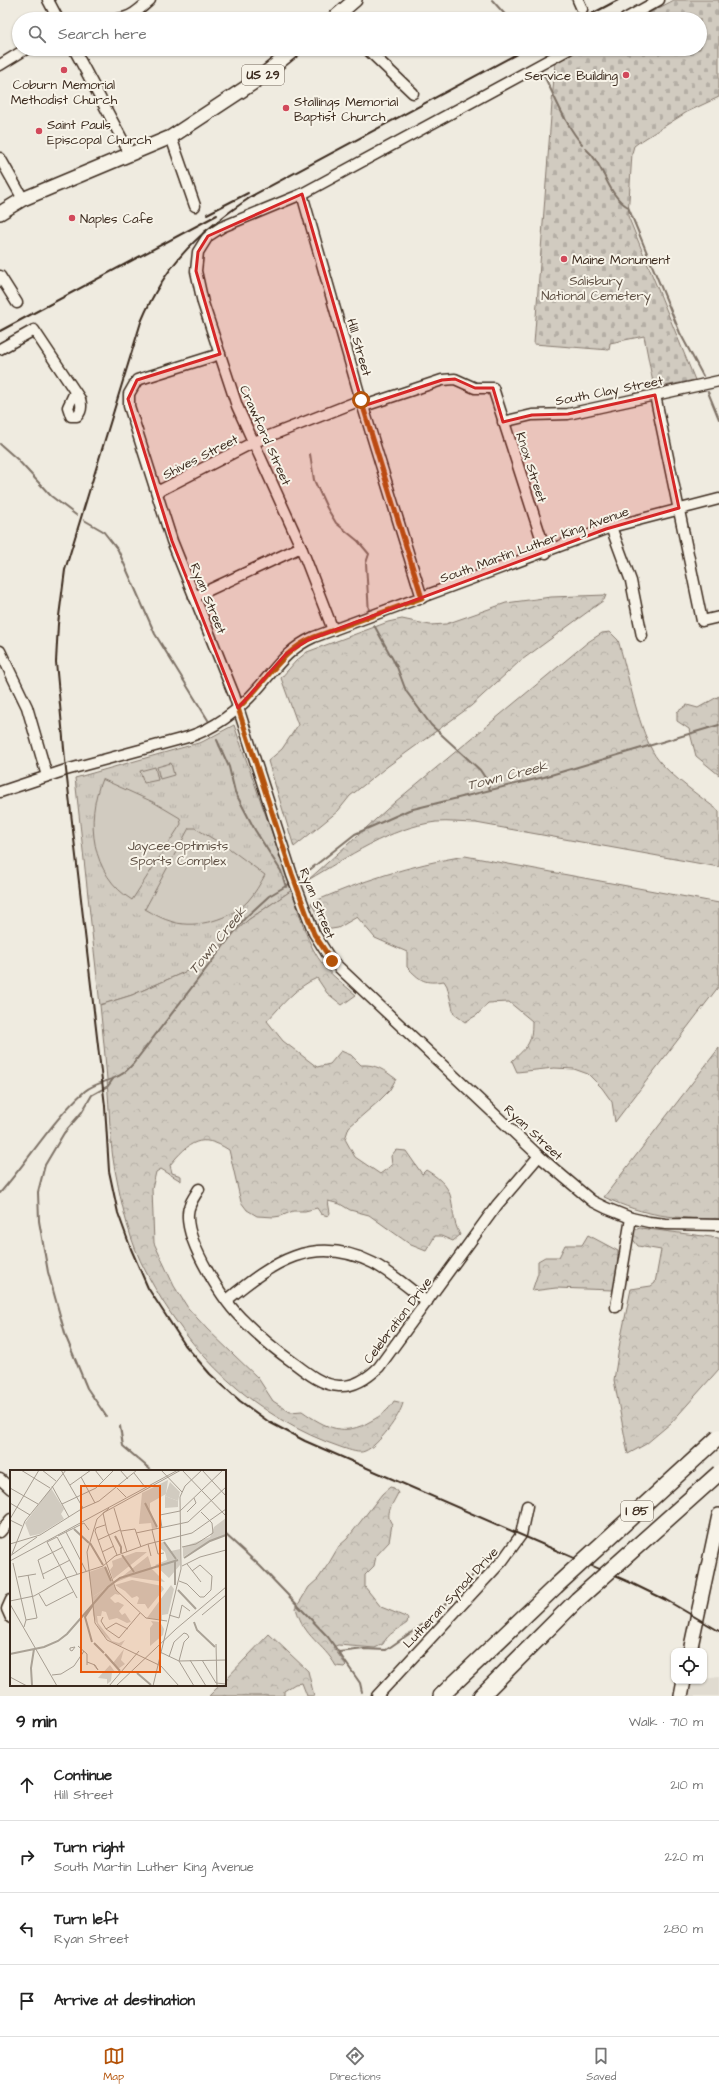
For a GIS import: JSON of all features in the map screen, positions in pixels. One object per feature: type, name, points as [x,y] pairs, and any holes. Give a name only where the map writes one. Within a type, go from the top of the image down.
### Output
[{"type":"highway","name":"I 85","points":[[441,1696],[556,1586],[719,1437]]},
{"type":"highway","name":"I 85","points":[[481,1696],[577,1600],[719,1473]]},
{"type":"main road","points":[[342,12],[355,0]]},
{"type":"main road","name":"US 29","points":[[0,213],[23,199],[171,137],[253,83],[286,56]]},
{"type":"main road","points":[[691,1648],[719,1515]]},
{"type":"main road","points":[[681,1696],[683,1684]]},
{"type":"street","points":[[48,0],[54,12]]},
{"type":"street","points":[[135,12],[150,0]]},
{"type":"street","points":[[637,12],[659,0]]},
{"type":"street","points":[[0,65],[15,56]]},
{"type":"street","points":[[78,56],[130,154]]},
{"type":"street","points":[[374,56],[413,93]]},
{"type":"street","points":[[302,194],[556,56]]},
{"type":"street","points":[[171,137],[195,206]]},
{"type":"street","points":[[0,158],[23,199]]},
{"type":"street","name":"Crawford Street","points":[[302,194],[222,227],[208,236],[201,245],[196,259],[196,271],[203,302],[237,406],[301,547],[333,630]]},
{"type":"street","name":"Hill Street","points":[[302,194],[422,598]]},
{"type":"street","points":[[0,276],[17,303]]},
{"type":"street","points":[[0,348],[34,330],[76,394]]},
{"type":"street","name":"Ryan Street","points":[[220,354],[137,380],[129,394],[129,406],[172,541],[229,682],[292,874],[314,934],[331,960],[539,1156],[592,1200],[606,1208],[631,1218],[666,1224],[719,1225]]},
{"type":"street","name":"Shives Street","points":[[157,492],[254,442],[363,403],[442,380],[455,379],[475,388],[493,388]]},
{"type":"street","name":"South Clay Street","points":[[503,422],[532,415],[568,414],[719,381]]},
{"type":"street","name":"Knox Street","points":[[493,388],[546,552]]},
{"type":"street","points":[[655,395],[702,621],[719,618]]},
{"type":"street","name":"South Martin Luther King Avenue","points":[[0,792],[47,776],[194,735],[215,725],[238,708],[258,688],[290,651],[308,640],[611,527],[679,508],[719,499]]},
{"type":"street","points":[[611,527],[631,581],[642,636]]},
{"type":"street","points":[[194,597],[301,547]]},
{"type":"street","points":[[0,651],[27,707],[47,776]]},
{"type":"street","name":"Celebration Drive","points":[[199,1189],[192,1199],[188,1213],[189,1225],[203,1263],[227,1300],[244,1321],[272,1347],[309,1375],[330,1385],[340,1386],[360,1382],[371,1375],[427,1302],[497,1206],[539,1156]]},
{"type":"street","points":[[616,1307],[631,1218]]},
{"type":"street","points":[[227,1300],[273,1265],[298,1255],[321,1250],[348,1254],[372,1263],[427,1302]]},
{"type":"street","points":[[0,1479],[10,1488]]},
{"type":"street","name":"Lutheran Synod Drive","points":[[376,1696],[503,1560],[521,1534],[527,1506]]},
{"type":"street","points":[[0,1532],[10,1520]]},
{"type":"street","points":[[10,1602],[7,1609],[10,1616]]},
{"type":"highlighted area","points":[[302,194],[363,406],[442,380],[455,379],[475,388],[493,388],[503,422],[532,415],[568,414],[655,395],[679,508],[606,529],[308,640],[286,654],[238,708],[172,541],[128,399],[137,380],[220,354],[196,271],[198,252],[208,236]]},
{"type":"shaded area","points":[[719,1677],[719,1696],[686,1696],[688,1684],[707,1684],[707,1679]]},
{"type":"green space","name":"Salisbury National Cemetery","points":[[674,0],[719,0],[719,97],[687,112],[638,143],[634,146],[632,153],[628,216],[695,380],[654,388],[644,336],[610,343],[609,350],[534,344],[555,63],[568,56],[707,56],[707,12],[651,12]]},
{"type":"green space","points":[[606,595],[604,600],[519,662],[471,706],[388,766],[350,796],[338,811],[294,847],[268,761],[282,749],[298,725],[281,678],[296,661],[307,652],[388,622],[402,619],[430,625],[446,624],[506,603],[551,597]]},
{"type":"green space","points":[[610,632],[618,640],[642,727],[653,752],[665,767],[719,811],[719,867],[476,823],[436,822],[402,830],[385,837],[308,880],[395,802],[588,642],[602,633]]},
{"type":"green space","points":[[719,696],[719,775],[696,756],[689,729],[677,721],[677,712],[687,705],[698,708]]},
{"type":"green space","name":"Jaycee-Optimists Sports Complex","points":[[234,725],[292,890],[248,920],[213,953],[187,971],[132,995],[100,1005],[75,778],[202,742]]},
{"type":"green space","points":[[171,763],[174,775],[160,779],[157,767]]},
{"type":"green space","points":[[155,767],[158,780],[144,783],[140,771]]},
{"type":"green space","points":[[102,779],[153,802],[180,818],[181,824],[132,900],[118,889],[108,876],[100,862],[95,846],[93,829],[94,812]]},
{"type":"green space","points":[[189,828],[195,828],[230,849],[265,875],[248,901],[232,913],[213,921],[182,924],[169,921],[145,909]]},
{"type":"green space","points":[[465,856],[719,903],[719,986],[615,1122],[612,1102],[602,1088],[588,1074],[574,1069],[554,1068],[517,1072],[512,1061],[522,1052],[530,1040],[532,1021],[509,1002],[488,1003],[477,1015],[465,1022],[454,1014],[447,986],[444,981],[427,982],[416,976],[407,967],[407,952],[375,938],[357,917],[338,928],[325,930],[311,903],[367,881],[405,869]]},
{"type":"green space","points":[[292,890],[301,920],[318,958],[331,974],[356,995],[342,1005],[327,993],[317,978],[296,991],[267,1021],[283,1041],[317,1067],[330,1064],[341,1051],[351,1055],[361,1065],[380,1068],[396,1079],[389,1091],[349,1127],[345,1139],[355,1157],[380,1174],[392,1165],[391,1156],[396,1150],[406,1151],[422,1174],[426,1170],[445,1185],[449,1192],[460,1235],[453,1241],[441,1236],[435,1236],[426,1251],[411,1245],[369,1215],[350,1210],[340,1204],[328,1201],[330,1213],[328,1216],[321,1214],[317,1208],[305,1211],[293,1211],[274,1217],[257,1216],[247,1210],[241,1202],[229,1150],[211,1142],[203,1141],[196,1142],[183,1150],[170,1165],[172,1173],[181,1176],[181,1181],[161,1169],[156,1172],[152,1189],[154,1243],[174,1286],[188,1308],[207,1329],[258,1378],[273,1401],[290,1412],[302,1411],[327,1426],[352,1429],[382,1415],[394,1401],[403,1403],[398,1415],[388,1430],[376,1443],[363,1452],[343,1448],[311,1435],[281,1419],[253,1401],[227,1380],[182,1330],[163,1302],[135,1249],[124,1212],[112,1155],[100,1005],[132,995],[187,971],[213,953],[248,920]]},
{"type":"green space","points":[[719,1048],[719,1219],[660,1215],[634,1209],[604,1197]]},
{"type":"green space","points":[[640,1228],[719,1238],[719,1369],[671,1423],[646,1444],[628,1454],[614,1380],[620,1342],[631,1289],[651,1286],[655,1283],[661,1250],[638,1246],[632,1238],[634,1230]]},
{"type":"green space","points":[[588,1235],[618,1251],[617,1281],[613,1290],[556,1288],[532,1291],[538,1273],[538,1261],[545,1257],[559,1257],[565,1245],[582,1245]]},
{"type":"green space","points":[[390,1487],[394,1488],[398,1493],[389,1513],[392,1524],[389,1542],[376,1556],[374,1566],[365,1575],[365,1587],[381,1607],[408,1618],[407,1623],[390,1634],[383,1644],[375,1648],[338,1645],[333,1647],[346,1665],[344,1667],[336,1666],[304,1626],[299,1618],[296,1608],[309,1587],[318,1579],[339,1546],[347,1539],[382,1494]]},
{"type":"green space","points":[[269,1634],[308,1671],[314,1696],[307,1696],[302,1683],[295,1684],[284,1691],[284,1696],[209,1696],[219,1686],[226,1686],[226,1679]]},
{"type":"waterway","points":[[492,0],[503,12]]},
{"type":"waterway","points":[[542,72],[565,118],[582,144]]},
{"type":"waterway","points":[[586,149],[597,163],[615,195],[628,207],[680,333],[703,376]]},
{"type":"waterway","points":[[708,392],[719,419]]},
{"type":"waterway","points":[[0,444],[17,459],[51,496],[76,515]]},
{"type":"waterway","points":[[310,454],[314,480],[327,508],[336,523],[358,541],[369,554],[366,563],[369,614]]},
{"type":"waterway","points":[[84,520],[103,531],[118,550],[155,634],[208,720]]},
{"type":"waterway","points":[[374,625],[397,667],[406,691],[431,725],[480,770],[486,779],[490,790]]},
{"type":"waterway","name":"Town Creek","points":[[298,879],[355,834],[409,810],[544,777],[719,725]]},
{"type":"waterway","points":[[217,740],[229,767],[235,792],[255,830],[281,871],[286,887]]},
{"type":"waterway","name":"Town Creek","points":[[0,1193],[51,1127],[73,1102],[89,1088],[117,1077],[133,1064],[245,918],[269,896],[291,883]]},
{"type":"waterway","points":[[106,1416],[87,1388],[66,1337],[48,1272],[39,1221],[38,1192],[45,1165],[64,1133],[82,1112],[92,1095],[108,1086],[113,1079]]},
{"type":"waterway","points":[[120,1426],[123,1446],[151,1470]]},
{"type":"waterway","points":[[226,1535],[260,1566],[328,1637],[360,1683],[362,1692]]},
{"type":"waterway","points":[[339,1652],[364,1649],[386,1650],[432,1618],[479,1569]]},
{"type":"railway","points":[[595,12],[618,0]]},
{"type":"railway","points":[[248,198],[513,56]]},
{"type":"railway","points":[[207,214],[248,193]]},
{"type":"railway","points":[[254,195],[218,221],[187,249],[162,282],[151,301],[141,322],[65,570],[58,624],[56,662],[66,770],[105,1106],[109,1171],[118,1213],[131,1249],[148,1288],[185,1345],[210,1374],[240,1401],[269,1422],[305,1441],[629,1582],[666,1600],[719,1631]]},
{"type":"railway","points":[[0,331],[217,215]]},
{"type":"place","name":"Coburn Memorial Methodist Church","points":[[64,70]]},
{"type":"place","name":"Service Building","points":[[626,75]]},
{"type":"place","name":"Stallings Memorial Baptist Church","points":[[286,108]]},
{"type":"place","name":"Saint Pauls Episcopal Church","points":[[39,131]]},
{"type":"place","name":"Naples Cafe","points":[[72,218]]},
{"type":"place","name":"Maine Monument","points":[[564,259]]},
{"type":"route","points":[[332,961],[314,934],[292,874],[238,708],[258,688],[286,654],[303,642],[422,598],[361,400]]}]
